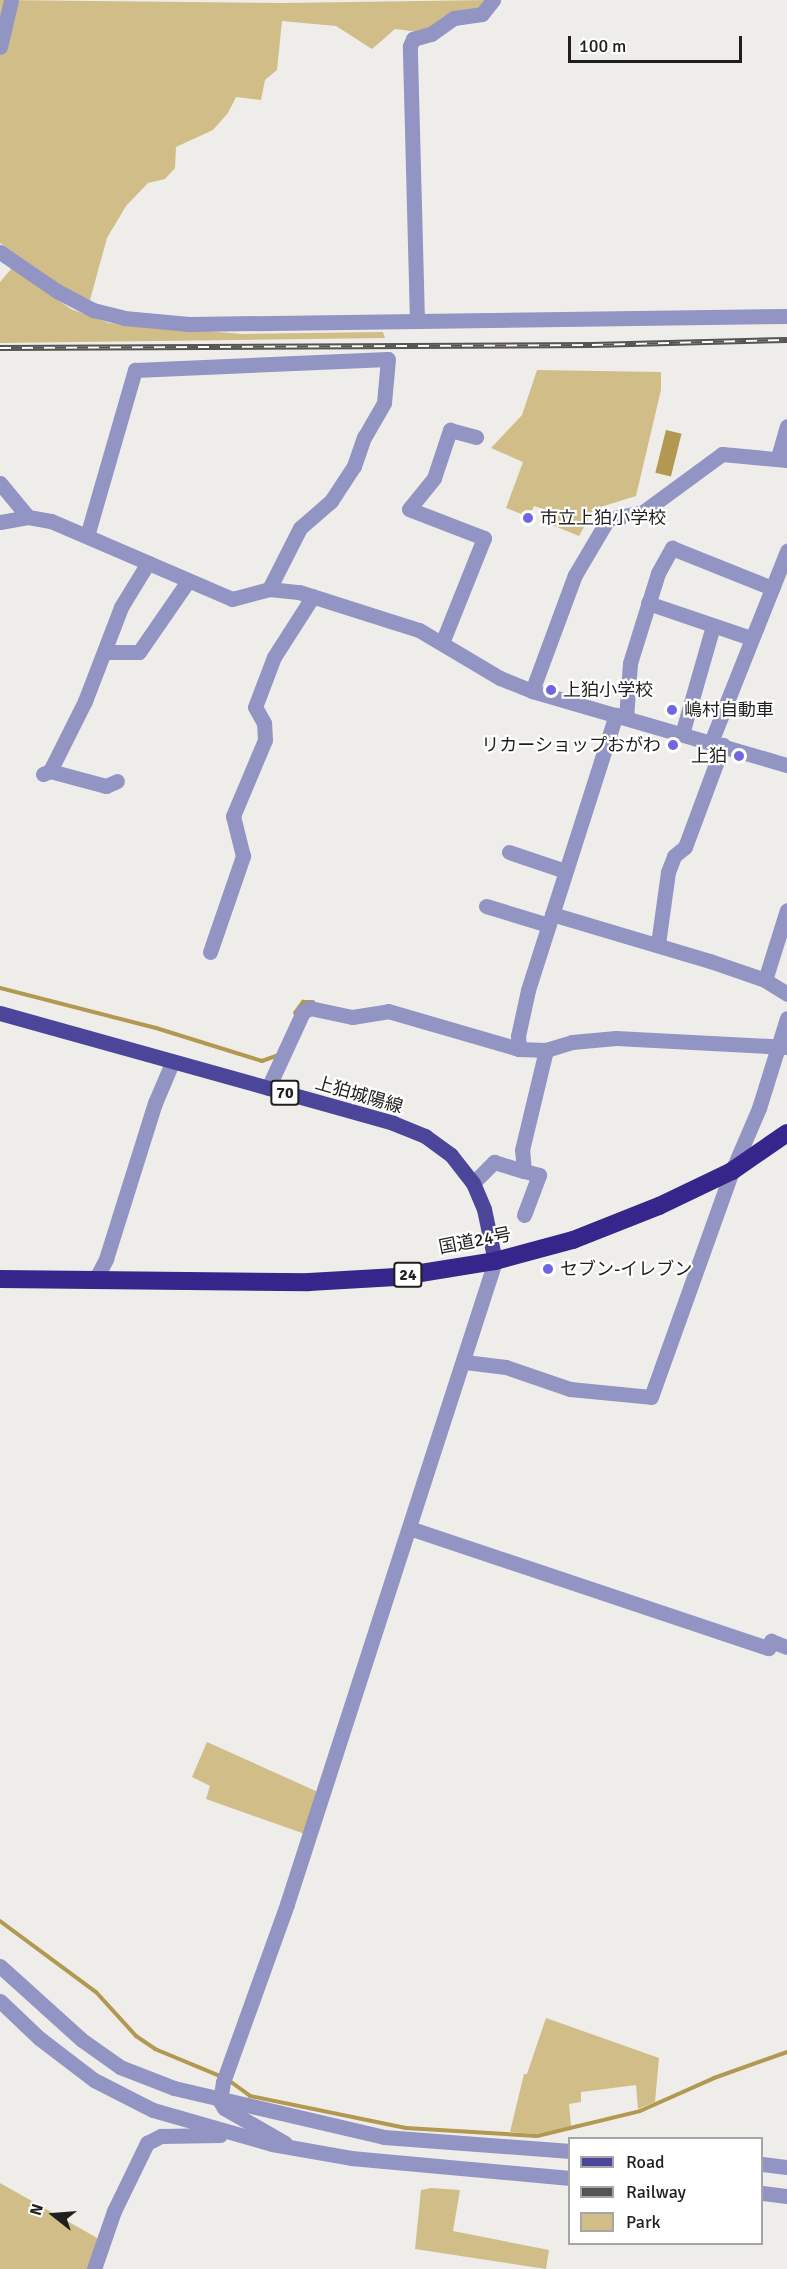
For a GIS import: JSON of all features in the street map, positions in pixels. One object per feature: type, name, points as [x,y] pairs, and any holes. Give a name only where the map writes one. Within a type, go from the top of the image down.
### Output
[{"type":"highway","name":"国道24号","points":[[0,1279],[320,1281],[396,1277],[495,1261],[573,1240],[659,1206],[732,1171],[787,1133]]},
{"type":"main road","name":"上狛城陽線","points":[[0,1013],[425,1136],[451,1155],[473,1183],[484,1209],[495,1261]]},
{"type":"street","points":[[0,47],[11,0]]},
{"type":"street","points":[[417,321],[410,46],[413,39],[431,34],[454,18],[482,14],[493,0]]},
{"type":"street","points":[[0,252],[75,302],[124,318],[259,325],[787,316]]},
{"type":"street","points":[[87,536],[135,370],[388,359],[384,403],[364,437],[354,466],[331,501],[300,528],[269,589]]},
{"type":"street","points":[[532,691],[574,574],[608,519],[643,512],[722,454],[782,458],[787,426]]},
{"type":"street","points":[[442,643],[484,538],[409,509],[434,478],[450,430],[476,436]]},
{"type":"street","points":[[0,483],[28,517]]},
{"type":"street","points":[[0,522],[28,517],[51,521],[232,599],[269,589],[313,596],[401,624],[442,643],[500,678],[532,691],[787,765]]},
{"type":"street","points":[[519,1048],[528,990],[565,871],[621,717],[630,663],[648,603],[672,548],[772,588]]},
{"type":"street","points":[[658,944],[668,872],[674,856],[685,847],[752,638],[787,551]]},
{"type":"street","points":[[117,781],[106,786],[46,773],[106,652],[121,607],[148,563]]},
{"type":"street","points":[[106,652],[139,652],[188,581]]},
{"type":"street","points":[[210,952],[243,856],[233,816],[265,740],[264,723],[255,707],[274,657],[313,596]]},
{"type":"street","points":[[648,603],[752,638]]},
{"type":"street","points":[[682,734],[713,626]]},
{"type":"street","points":[[509,852],[565,871]]},
{"type":"street","points":[[486,906],[658,944],[765,980],[787,994]]},
{"type":"street","points":[[765,980],[785,927],[787,910]]},
{"type":"street","points":[[268,1089],[303,1012],[310,1008],[352,1017],[388,1011],[519,1048],[546,1050],[572,1042],[616,1038],[783,1046]]},
{"type":"street","points":[[465,1362],[506,1367],[570,1389],[651,1397],[732,1171],[783,1046],[787,1018]]},
{"type":"street","points":[[524,1171],[522,1150],[546,1050]]},
{"type":"street","points":[[95,1280],[106,1259],[156,1103],[172,1063]]},
{"type":"street","points":[[473,1183],[494,1162],[539,1175],[524,1215]]},
{"type":"street","points":[[285,2143],[224,2108],[220,2101],[224,2077],[287,1904],[465,1362],[495,1261]]},
{"type":"street","points":[[409,1528],[768,1648],[771,1641],[787,1647]]},
{"type":"street","points":[[0,1966],[82,2040],[120,2067],[144,2079],[220,2101],[384,2137],[568,2151]]},
{"type":"street","points":[[0,2001],[57,2052],[120,2097],[153,2110],[272,2144],[285,2143],[381,2162],[568,2178]]},
{"type":"street","points":[[94,2269],[114,2211],[147,2143],[161,2136],[238,2133]]},
{"type":"street","points":[[763,2164],[787,2167]]},
{"type":"street","points":[[763,2193],[787,2196]]},
{"type":"green space","points":[[0,0],[283,3],[488,0],[480,10],[419,32],[395,29],[372,49],[336,26],[282,21],[277,70],[265,80],[261,100],[236,97],[228,113],[213,130],[176,147],[175,168],[165,179],[148,183],[126,206],[107,238],[90,300],[75,295],[0,243]]},
{"type":"green space","points":[[12,268],[71,309],[109,323],[242,334],[383,332],[385,338],[0,343],[0,282]]},
{"type":"green space","points":[[537,370],[661,372],[661,390],[636,496],[594,509],[579,536],[552,525],[556,513],[534,506],[529,517],[506,508],[523,462],[491,448],[522,415]]},
{"type":"green space","points":[[207,1742],[318,1792],[305,1834],[206,1799],[210,1786],[192,1777]]},
{"type":"green space","points":[[546,2018],[659,2058],[655,2102],[638,2109],[636,2085],[581,2092],[581,2102],[569,2104],[571,2126],[535,2134],[510,2132],[524,2074],[527,2074]]},
{"type":"green space","points":[[0,2183],[99,2239],[89,2269],[0,2269]]},
{"type":"green space","points":[[431,2188],[460,2190],[453,2231],[549,2250],[546,2269],[415,2249],[421,2190]]},
{"type":"shaded area","points":[[666,430],[682,434],[671,477],[655,473]]},
{"type":"waterway","points":[[0,988],[156,1028],[262,1061],[276,1056]]},
{"type":"waterway","points":[[295,1013],[303,1002],[313,1002]]},
{"type":"waterway","points":[[0,1921],[96,1992],[136,2036],[155,2049],[220,2076]]},
{"type":"waterway","points":[[227,2079],[250,2096],[406,2128],[537,2136],[640,2111],[714,2078],[787,2052]]},
{"type":"railway","points":[[0,348],[592,345],[787,340]]},
{"type":"place","name":"市立上狛小学校","points":[[528,518]]},
{"type":"place","name":"上狛小学校","points":[[551,690]]},
{"type":"place","name":"嶋村自動車","points":[[672,710]]},
{"type":"place","name":"リカーショップおがわ","points":[[673,745]]},
{"type":"place","name":"上狛","points":[[739,756]]},
{"type":"place","name":"セブン-イレブン","points":[[548,1269]]}]
